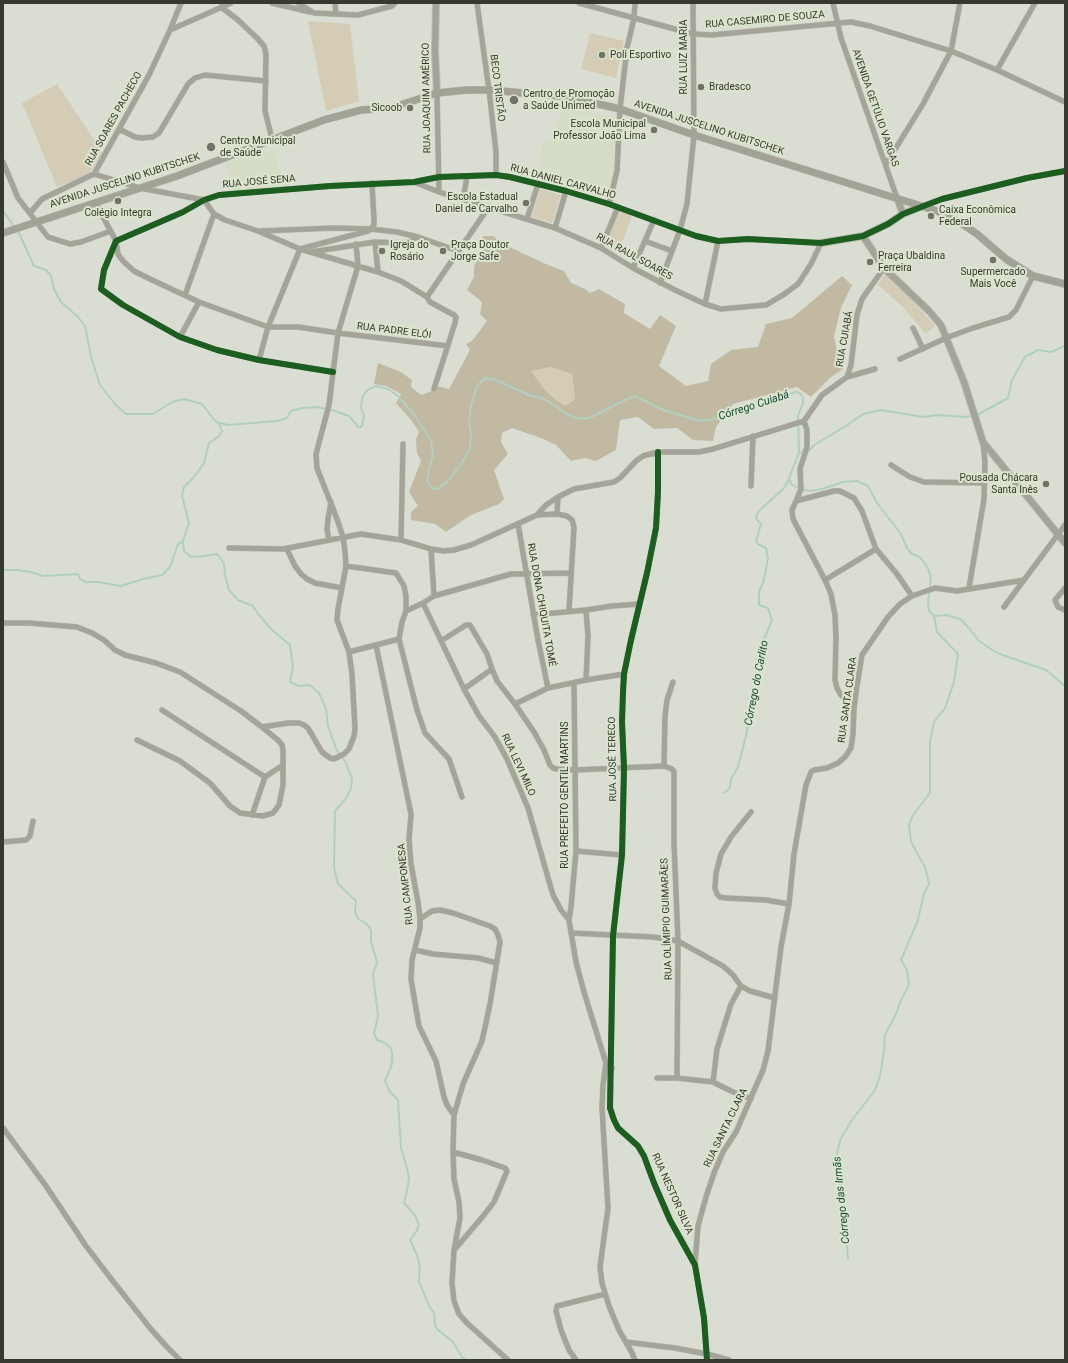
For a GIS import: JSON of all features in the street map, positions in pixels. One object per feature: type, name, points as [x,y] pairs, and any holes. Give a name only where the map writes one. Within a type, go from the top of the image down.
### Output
[{"type":"main road","name":"AVENIDA JUSCELINO KUBITSCHEK","points":[[4,232],[177,176],[324,120],[361,110],[391,108],[437,93],[467,90],[489,90],[559,96],[594,102],[620,109],[694,135],[937,211],[959,222],[977,234],[1006,259],[1033,276],[1065,284]]},
{"type":"street","name":"RUA SOARES PACHECO","points":[[30,214],[42,199],[94,174],[149,74],[181,3]]},
{"type":"street","points":[[170,30],[231,3]]},
{"type":"street","points":[[272,3],[314,13],[358,15],[392,6],[395,3]]},
{"type":"street","points":[[298,3],[314,13]]},
{"type":"street","points":[[335,3],[336,14]]},
{"type":"street","name":"RUA JOAQUIM AMÉRICO","points":[[436,3],[439,192]]},
{"type":"street","name":"BECO TRISTÃO","points":[[477,3],[496,152],[496,175]]},
{"type":"street","name":"RUA CASEMIRO DE SOUZA","points":[[579,3],[692,34],[712,35],[851,22],[870,26],[951,51],[997,70],[1065,102]]},
{"type":"street","points":[[609,204],[617,171],[620,109],[627,48],[634,18],[635,3]]},
{"type":"street","name":"RUA LUIZ MARIA","points":[[660,283],[680,230],[687,204],[694,135],[692,34],[693,3]]},
{"type":"street","name":"AVENIDA GETÚLIO VARGAS","points":[[833,3],[841,38],[897,198]]},
{"type":"street","points":[[886,164],[923,104],[951,51],[960,3]]},
{"type":"street","points":[[997,70],[1035,3]]},
{"type":"street","points":[[221,7],[238,20],[264,46],[266,54],[264,111],[272,139]]},
{"type":"street","points":[[119,129],[135,138],[153,137],[159,133],[188,84],[195,78],[204,76],[266,81]]},
{"type":"street","points":[[3,162],[14,191],[48,237],[70,244],[81,242],[111,231]]},
{"type":"street","points":[[821,243],[863,236],[888,224],[903,214],[942,199],[1064,170]]},
{"type":"street","points":[[94,174],[140,188],[204,200],[214,214],[225,220],[258,231],[300,249],[378,272],[401,281],[427,297],[430,302],[456,317],[434,389]]},
{"type":"street","name":"RUA DANIEL CARVALHO","points":[[414,182],[439,177],[496,175],[510,177],[566,191],[609,204],[696,236],[718,241],[748,239],[821,243]]},
{"type":"street","points":[[463,199],[466,177]]},
{"type":"street","name":"RUA RAUL SOARES","points":[[414,182],[488,208],[555,228],[601,248],[660,283],[705,304],[721,309],[766,305],[783,295],[798,284],[811,264],[821,243]]},
{"type":"street","name":"RUA JOSÉ SENA","points":[[116,241],[183,212],[204,200],[219,195],[372,183],[414,182]]},
{"type":"street","points":[[300,249],[368,231],[374,224],[372,183]]},
{"type":"street","points":[[527,219],[538,184]]},
{"type":"street","points":[[555,228],[566,191]]},
{"type":"street","points":[[897,198],[903,214]]},
{"type":"street","name":"RUA PADRE ELÓI","points":[[95,202],[116,241],[118,254],[123,261],[134,271],[150,280],[199,302],[268,327],[298,327],[448,346]]},
{"type":"street","points":[[601,248],[618,207]]},
{"type":"street","points":[[427,297],[488,208]]},
{"type":"street","points":[[185,295],[214,214]]},
{"type":"street","points":[[633,268],[654,220]]},
{"type":"street","points":[[258,231],[371,228],[418,237],[458,250]]},
{"type":"street","points":[[863,236],[884,268],[929,311],[941,325],[961,372],[977,422],[983,442],[985,483],[984,499],[969,588]]},
{"type":"street","points":[[311,252],[375,242],[405,243],[418,237]]},
{"type":"street","points":[[116,241],[104,270],[100,289],[123,306],[180,337],[217,350],[259,360],[333,372]]},
{"type":"street","points":[[645,241],[672,251]]},
{"type":"street","points":[[705,304],[718,241]]},
{"type":"street","points":[[375,242],[378,272]]},
{"type":"street","points":[[262,727],[289,722],[304,725],[308,728],[326,756],[334,759],[344,754],[352,744],[355,728],[352,674],[349,652],[338,620],[338,610],[346,566],[343,537],[317,468],[316,454],[329,405],[338,333],[358,266],[356,244]]},
{"type":"street","points":[[259,360],[268,327],[300,249]]},
{"type":"street","name":"RUA CUIABÁ","points":[[802,422],[822,395],[847,377],[851,365],[857,315],[862,299],[884,268]]},
{"type":"street","points":[[900,359],[946,338],[1009,317],[1016,310],[1033,276]]},
{"type":"street","points":[[180,337],[199,302]]},
{"type":"street","points":[[913,328],[923,349]]},
{"type":"street","points":[[847,377],[875,368]]},
{"type":"street","points":[[537,515],[546,505],[574,489],[614,482],[643,456],[658,452],[699,452],[802,422],[807,430],[807,447],[800,469],[801,490],[792,510],[793,518],[831,594],[835,615],[836,688],[854,708]]},
{"type":"street","points":[[751,486],[753,436]]},
{"type":"street","points":[[983,442],[1065,543]]},
{"type":"street","points":[[401,540],[403,444]]},
{"type":"street","name":"RUA JOSÉ TERECO","points":[[612,1068],[613,936],[622,854],[624,768],[622,722],[624,674],[656,528],[658,452]]},
{"type":"street","points":[[891,465],[910,477],[924,482],[985,483]]},
{"type":"street","points":[[795,502],[834,491],[840,491],[854,498],[862,511],[876,549],[897,574],[912,596]]},
{"type":"street","points":[[557,514],[558,497]]},
{"type":"street","points":[[329,540],[328,519],[331,502]]},
{"type":"street","points":[[229,548],[287,548],[361,534],[401,540],[430,549],[444,551],[454,550],[471,545],[537,515],[557,514],[567,516],[572,520],[574,527],[570,573],[569,612]]},
{"type":"street","name":"RUA DONA CHIQUITA TOMÉ","points":[[518,524],[525,573],[548,688]]},
{"type":"street","points":[[1004,607],[1065,525]]},
{"type":"street","points":[[287,548],[300,574],[315,583],[342,588]]},
{"type":"street","points":[[430,549],[434,596]]},
{"type":"street","points":[[825,580],[876,549]]},
{"type":"street","points":[[346,566],[396,573],[404,586],[406,610],[399,639],[407,676],[422,726],[431,740],[449,759],[462,797]]},
{"type":"street","points":[[406,610],[423,603],[434,596],[511,574],[570,573]]},
{"type":"street","name":"RUA SANTA CLARA","points":[[695,1265],[698,1226],[714,1173],[723,1152],[736,1132],[751,1099],[768,1051],[781,947],[789,904],[794,854],[809,774],[814,770],[827,768],[838,763],[845,757],[851,748],[854,708],[862,655],[888,617],[900,604],[912,596],[935,588],[957,591],[1024,580]]},
{"type":"street","points":[[1065,588],[1055,600],[1058,607],[1065,610]]},
{"type":"street","name":"RUA LEVI MILO","points":[[423,603],[464,689],[479,716],[495,737],[507,759],[528,808],[553,895],[568,920]]},
{"type":"street","points":[[533,615],[640,604]]},
{"type":"street","points":[[586,610],[588,636],[586,680]]},
{"type":"street","points":[[3,623],[29,623],[77,627],[92,633],[104,640],[115,650],[125,655],[156,663],[180,672],[241,711],[282,745],[283,785],[279,805],[273,813],[263,816],[240,812],[230,806],[210,783],[180,761],[137,740]]},
{"type":"street","points":[[441,640],[466,625],[470,625],[487,654],[497,681],[534,732],[550,765],[557,769],[575,770],[664,766],[665,717],[673,682]]},
{"type":"street","points":[[349,652],[399,639]]},
{"type":"street","name":"RUA CAMPONESA","points":[[376,645],[411,814],[411,864],[420,919],[420,928],[410,970],[411,979],[419,1026],[436,1061],[444,1097],[447,1105],[454,1115]]},
{"type":"street","points":[[464,689],[492,669]]},
{"type":"street","points":[[515,704],[548,688],[624,674]]},
{"type":"street","name":"RUA PREFEITO GENTIL MARTINS","points":[[574,683],[576,851],[572,907],[568,920],[576,962],[606,1063]]},
{"type":"street","points":[[162,710],[265,777]]},
{"type":"street","points":[[252,815],[265,777],[283,766]]},
{"type":"street","name":"RUA OLÍMIPIO GUIMARÃES","points":[[664,766],[669,767],[674,772],[674,842],[678,941],[677,1078]]},
{"type":"street","points":[[751,812],[731,837],[721,854],[716,873],[715,888],[717,894],[726,898],[766,900],[789,904]]},
{"type":"street","points":[[3,842],[26,840],[30,836],[32,821]]},
{"type":"street","points":[[576,851],[622,854]]},
{"type":"street","points":[[420,919],[432,911],[440,910],[468,917],[495,929],[500,942],[490,1004],[482,1041],[463,1084],[454,1115],[454,1179],[459,1202],[460,1218],[454,1250],[452,1283],[454,1302],[459,1314],[508,1360]]},
{"type":"street","points":[[571,932],[613,936],[653,937],[678,941],[723,966],[733,975],[741,986],[750,991],[775,998]]},
{"type":"street","points":[[415,950],[433,954],[478,958],[497,963]]},
{"type":"street","points":[[713,1082],[717,1049],[731,1004],[741,986]]},
{"type":"street","points":[[606,1063],[612,1068]]},
{"type":"street","points":[[606,1063],[602,1108],[608,1208],[600,1267],[605,1294],[619,1330],[635,1360]]},
{"type":"street","name":"RUA NESTOR SILVA","points":[[612,1068],[610,1108],[614,1120],[618,1128],[638,1146],[644,1156],[670,1220],[695,1265],[704,1318],[707,1360]]},
{"type":"street","points":[[657,1078],[677,1078],[713,1082],[751,1099]]},
{"type":"street","points":[[3,1128],[46,1186],[86,1246],[108,1275],[150,1328],[180,1360]]},
{"type":"street","points":[[453,1152],[505,1168],[507,1171],[494,1202],[484,1216],[454,1250]]},
{"type":"street","points":[[576,1360],[569,1350],[563,1335],[556,1306],[605,1294]]},
{"type":"street","points":[[626,1342],[674,1348],[729,1360]]},
{"type":"shaded area","points":[[308,21],[350,24],[359,101],[326,111]]},
{"type":"shaded area","name":"Poli Esportivo","points":[[590,33],[624,41],[616,78],[581,69]]},
{"type":"shaded area","points":[[57,84],[103,153],[89,174],[57,187],[22,103]]},
{"type":"shaded area","points":[[561,106],[617,118],[613,179],[608,198],[539,179],[542,140],[553,142]]},
{"type":"shaded area","points":[[276,149],[282,186],[233,192],[227,162]]},
{"type":"shaded area","points":[[540,189],[561,195],[552,223],[532,217]]},
{"type":"shaded area","points":[[622,211],[632,216],[618,254],[605,246],[618,216]]},
{"type":"shaded area","points":[[484,236],[493,236],[505,245],[564,271],[571,283],[585,289],[590,293],[599,289],[625,304],[624,313],[650,329],[660,315],[676,326],[659,366],[686,386],[708,381],[711,364],[731,350],[758,347],[766,324],[792,318],[842,276],[852,285],[841,308],[834,336],[837,352],[843,356],[843,369],[831,377],[811,397],[797,387],[733,404],[716,427],[713,441],[693,440],[677,428],[654,429],[638,417],[620,420],[616,450],[596,461],[585,458],[571,461],[556,445],[512,428],[502,433],[501,442],[508,454],[494,470],[504,499],[499,504],[471,515],[446,532],[435,524],[411,520],[411,512],[418,506],[409,492],[421,461],[417,453],[416,439],[419,432],[412,421],[396,403],[401,394],[386,386],[374,384],[378,363],[401,372],[412,380],[411,387],[421,395],[435,390],[437,386],[449,389],[470,350],[466,344],[472,341],[487,321],[480,314],[482,302],[467,290],[474,277],[474,266],[484,248],[479,240]],"holes":[[[551,367],[572,374],[575,399],[566,406],[557,401],[543,388],[531,371]]]},
{"type":"shaded area","points":[[885,274],[909,297],[935,326],[926,334],[902,306],[878,285]]},
{"type":"shaded area","points":[[551,367],[572,374],[575,399],[566,407],[543,388],[530,371]]},
{"type":"waterway","name":"Córrego Cuiabá","points":[[3,211],[19,233],[34,266],[46,270],[51,276],[54,289],[61,302],[78,317],[85,326],[91,357],[100,385],[115,404],[126,414],[153,414],[172,402],[184,399],[202,404],[216,422],[228,425],[277,421],[287,418],[291,411],[302,408],[317,407],[349,416],[359,428],[362,426],[364,416],[361,408],[362,398],[367,390],[376,386],[388,389],[398,396],[414,414],[431,441],[433,455],[427,481],[432,488],[438,489],[447,482],[470,449],[471,434],[469,422],[471,406],[477,386],[485,378],[496,380],[529,395],[542,398],[566,414],[580,419],[592,417],[635,396],[663,410],[701,421],[722,418],[747,407],[796,392],[800,393],[803,397],[803,403],[798,416],[799,453],[789,478],[791,484],[800,489],[810,491],[822,489],[843,482],[857,481],[868,486],[877,503],[901,534],[907,548],[912,554],[920,557],[928,568],[931,578],[928,602],[929,611],[934,616],[947,615],[960,619],[979,641],[997,653],[1046,670],[1065,686]]},
{"type":"waterway","points":[[800,453],[809,451],[814,445],[863,414],[881,410],[923,417],[938,415],[965,417],[979,414],[1008,398],[1012,380],[1025,357],[1038,350],[1051,352],[1065,346]]},
{"type":"waterway","points":[[219,423],[222,431],[219,436],[209,443],[204,463],[194,477],[184,487],[182,496],[189,523],[183,541],[184,551],[191,557],[217,554],[224,563],[225,575],[229,590],[238,600],[253,606],[272,630],[290,645],[293,667],[290,682],[299,686],[310,685],[319,693],[326,709],[328,726],[337,751],[345,761],[352,778],[351,788],[347,797],[335,811],[334,868],[338,884],[356,901],[355,911],[358,919],[367,924],[371,930],[371,941],[377,963],[373,974],[378,1016],[374,1033],[377,1040],[390,1047],[392,1052],[392,1064],[385,1081],[390,1092],[398,1100],[401,1148],[409,1178],[404,1203],[415,1215],[419,1225],[410,1240],[417,1255],[420,1267],[419,1281],[429,1306],[434,1313],[435,1326],[453,1342],[462,1357],[466,1360]]},
{"type":"waterway","name":"Córrego do Carlito","points":[[724,793],[730,788],[731,779],[738,767],[751,708],[756,695],[763,642],[772,620],[768,608],[759,605],[759,592],[764,580],[768,558],[766,548],[758,544],[756,541],[761,524],[757,520],[756,516],[759,511],[784,488],[789,479]]},
{"type":"waterway","points":[[3,570],[31,572],[43,576],[78,574],[80,579],[86,582],[98,582],[121,586],[162,575],[170,567],[178,544],[182,542]]},
{"type":"waterway","name":"Córrego das Irmãs","points":[[848,1259],[845,1215],[838,1176],[837,1152],[841,1138],[852,1120],[875,1090],[880,1076],[885,1035],[909,985],[907,970],[901,960],[918,920],[924,893],[929,884],[925,867],[911,842],[909,825],[913,815],[930,793],[930,741],[934,722],[945,708],[954,682],[958,654],[937,632],[934,616]]},
{"type":"cycle path","points":[[333,372],[259,360],[217,350],[180,337],[123,305],[101,289],[104,270],[116,241],[183,212],[204,200],[219,195],[330,186],[414,182],[439,177],[496,175],[566,191],[609,204],[696,236],[718,241],[748,239],[821,243],[863,236],[888,224],[903,214],[942,199],[1027,178],[1065,171]]},
{"type":"cycle path","points":[[658,452],[656,528],[624,674],[622,722],[624,768],[622,855],[613,936],[610,1108],[618,1128],[638,1146],[644,1156],[670,1220],[695,1265],[704,1318],[707,1360]]},
{"type":"place","name":"Poli Esportivo","points":[[602,55]]},
{"type":"place","name":"Bradesco","points":[[701,87]]},
{"type":"place","name":"Centro de Promoção a Saúde Unimed","points":[[514,100]]},
{"type":"place","name":"Sicoob","points":[[410,108]]},
{"type":"place","name":"Escola Municipal Professor João Lima","points":[[654,130]]},
{"type":"place","name":"Centro Municipal de Saúde","points":[[211,147]]},
{"type":"place","name":"Colégio Integra","points":[[118,201]]},
{"type":"place","name":"Escola Estadual Daniel de Carvalho","points":[[526,203]]},
{"type":"place","name":"Caixa Econômica Federal","points":[[931,216]]},
{"type":"place","name":"Igreja do Rosário","points":[[382,251]]},
{"type":"place","name":"Praça Doutor Jorge Safe","points":[[443,251]]},
{"type":"place","name":"Supermercado Mais Você","points":[[993,260]]},
{"type":"place","name":"Praça Ubaldina Ferreira","points":[[870,262]]},
{"type":"place","name":"Pousada Chácara Santa Inês","points":[[1046,484]]}]
